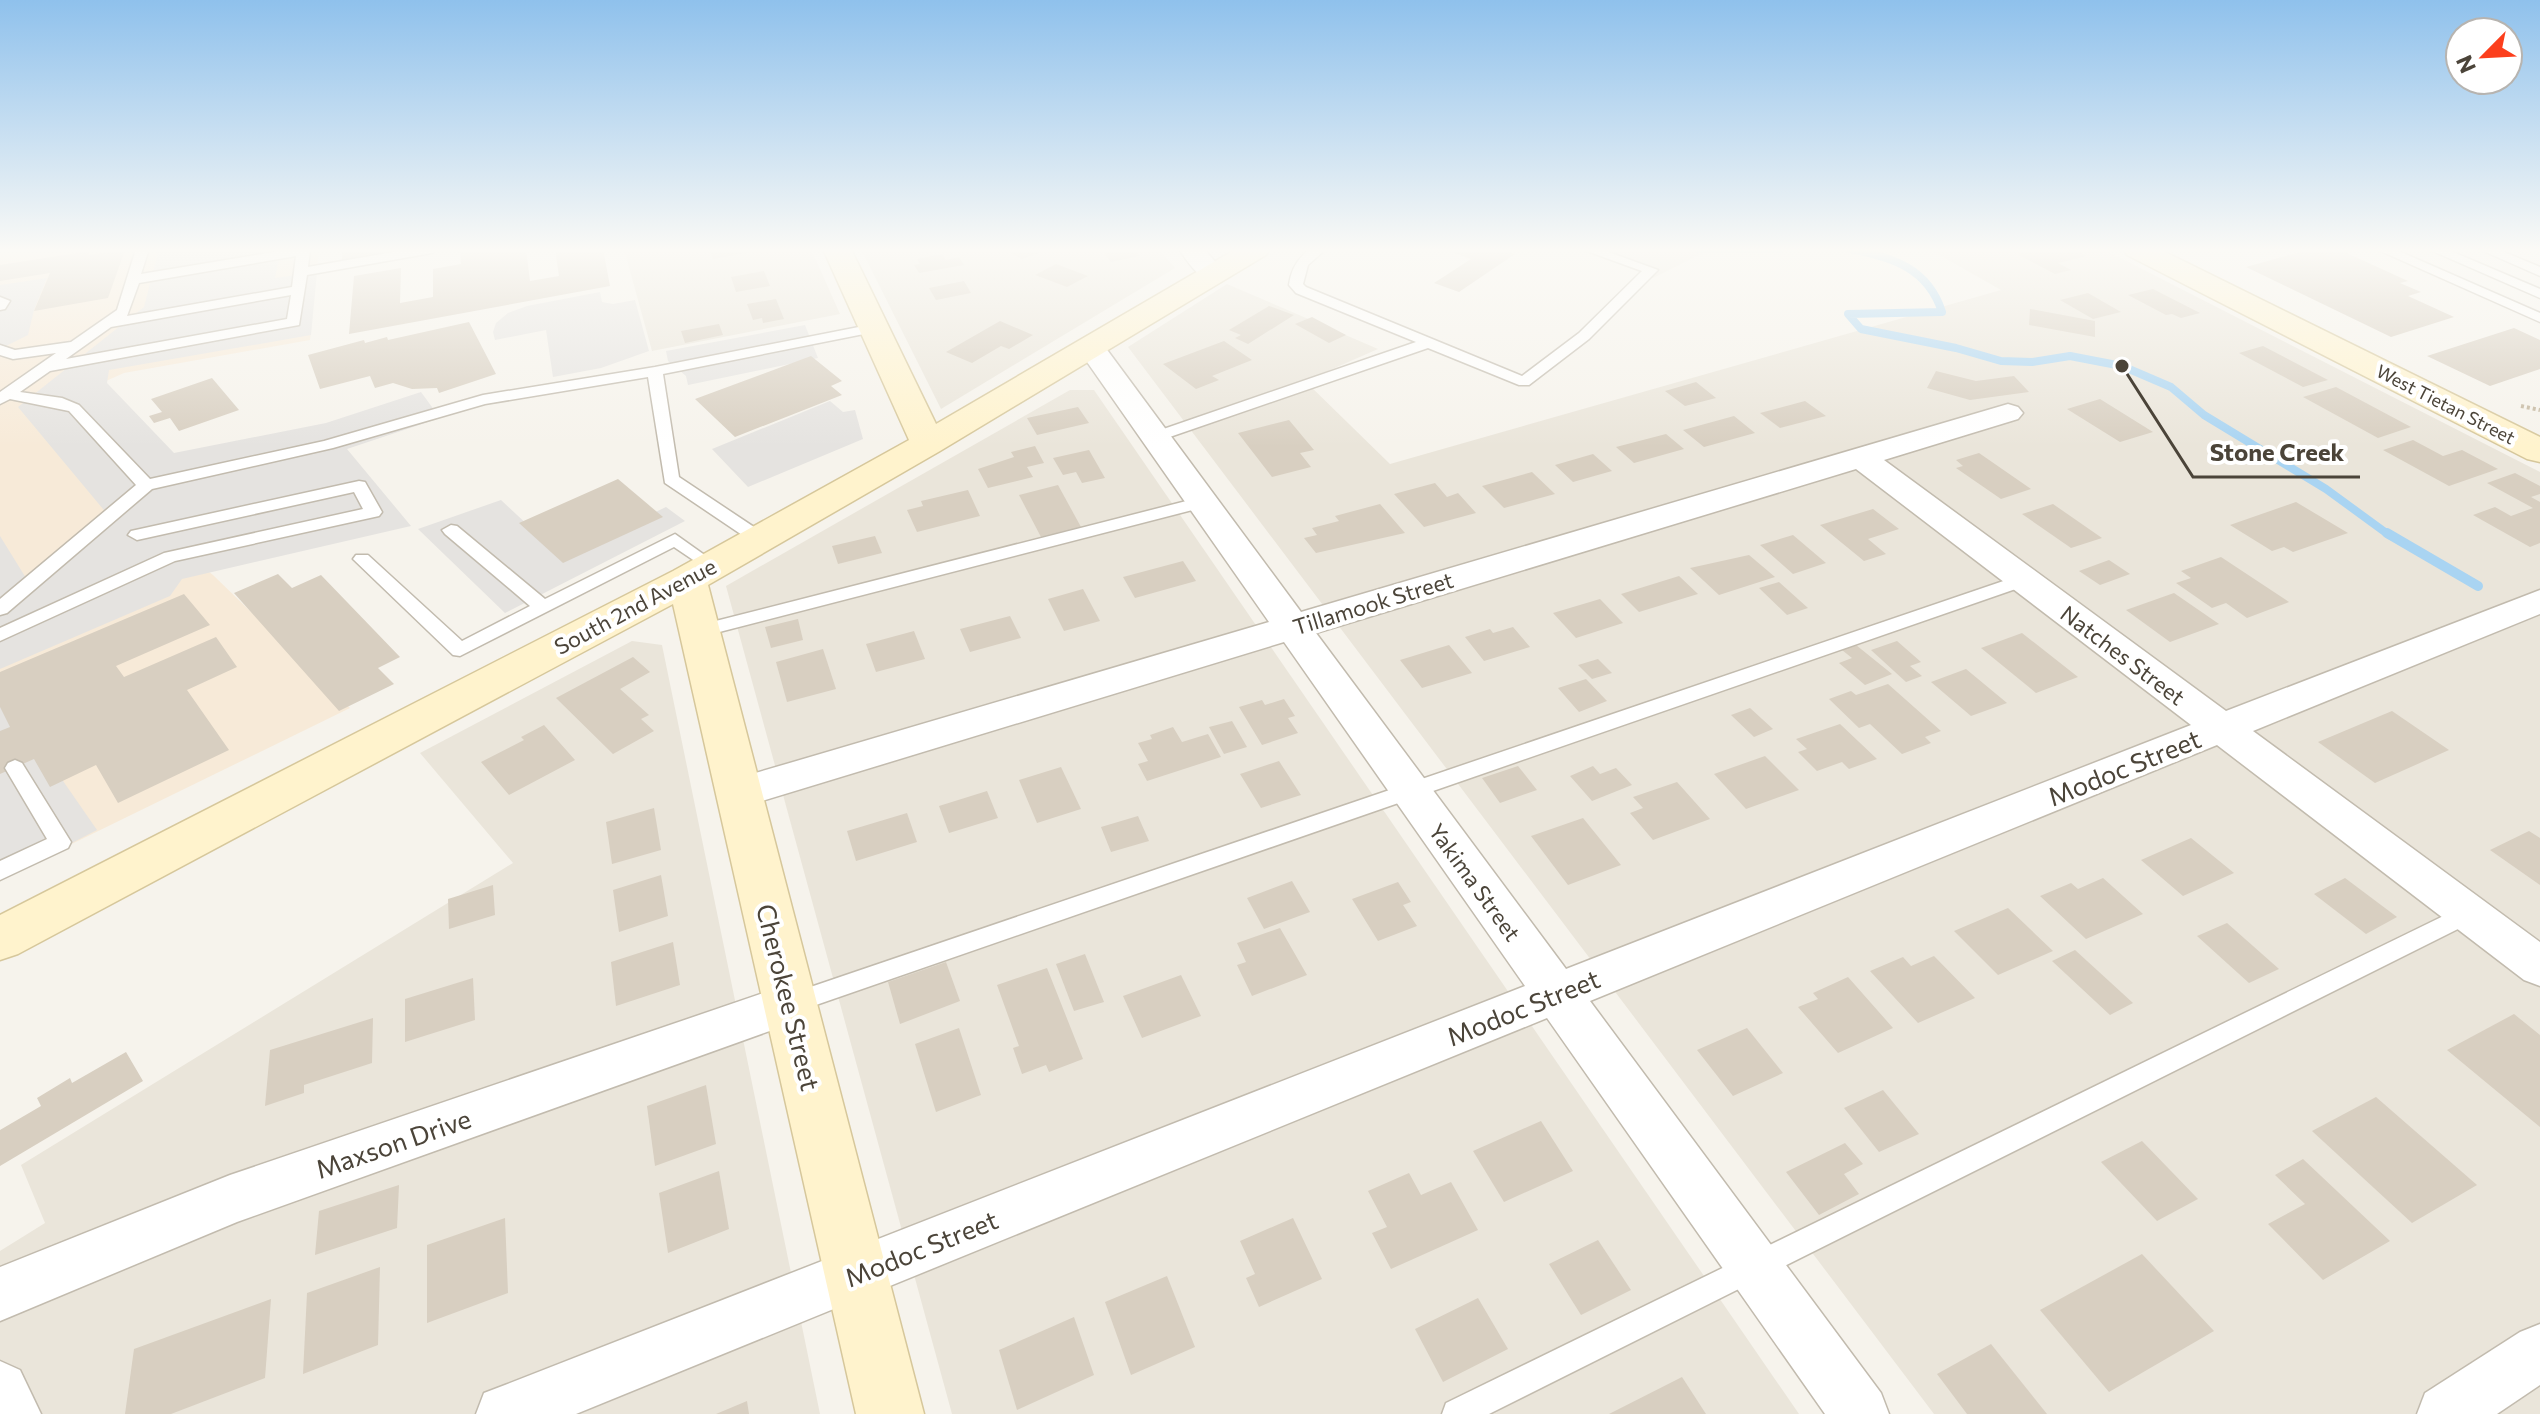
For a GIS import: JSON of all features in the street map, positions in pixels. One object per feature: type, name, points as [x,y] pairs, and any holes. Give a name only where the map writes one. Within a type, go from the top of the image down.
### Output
[{"type":"main road","points":[[868,315],[928,444]]},
{"type":"main road","name":"South 2nd Avenue","points":[[0,939],[699,573],[1092,349],[1135,315]]},
{"type":"main road","name":"West Tietan Street","points":[[2269,315],[2540,451]]},
{"type":"main road","name":"Cherokee Street","points":[[699,573],[700,631],[890,1414]]},
{"type":"street","name":"Yakima Street","points":[[1092,349],[1860,1414]]},
{"type":"street","name":"Tillamook Street","points":[[739,793],[2008,413]]},
{"type":"street","name":"Natches Street","points":[[1860,457],[2540,967]]},
{"type":"street","name":"Modoc Street","points":[[505,1414],[2540,601]]},
{"type":"street","name":"Maxson Drive","points":[[0,1294],[230,1200],[790,1004]]},
{"type":"street","points":[[2446,1414],[2540,1352]]},
{"type":"street","points":[[0,1390],[12,1414]]},
{"type":"lane","points":[[4,397],[119,315]]},
{"type":"lane","points":[[107,323],[153,315]]},
{"type":"lane","points":[[46,367],[294,322],[295,315]]},
{"type":"lane","points":[[1363,315],[1463,355],[1466,361],[1524,382],[1584,336],[1605,315]]},
{"type":"lane","points":[[0,609],[146,485],[327,445],[483,400],[655,371],[874,328]]},
{"type":"lane","points":[[1155,437],[1431,342]]},
{"type":"lane","points":[[0,349],[13,355],[76,346]]},
{"type":"lane","points":[[655,371],[671,479],[760,539]]},
{"type":"lane","points":[[4,397],[62,403],[74,408],[146,485]]},
{"type":"lane","points":[[0,635],[170,557],[373,512],[359,486],[137,535]]},
{"type":"lane","points":[[700,631],[1202,502]]},
{"type":"lane","points":[[109,516],[170,557]]},
{"type":"lane","points":[[451,530],[543,607]]},
{"type":"lane","points":[[362,559],[460,650],[675,539],[699,573]]},
{"type":"lane","points":[[790,1004],[2024,580]]},
{"type":"lane","points":[[0,871],[60,842],[15,768]]},
{"type":"lane","points":[[1457,1414],[2468,913]]},
{"type":"shaded area","points":[[0,315],[312,315],[310,340],[124,373],[45,408],[116,500],[213,575],[350,708],[0,879]]},
{"type":"shaded area","points":[[0,315],[33,315],[28,335],[0,349]]},
{"type":"shaded area","points":[[134,315],[313,315],[311,335],[109,370],[107,383],[174,453],[326,423],[421,392],[440,418],[347,449],[411,526],[182,579],[170,596],[0,669],[0,536],[26,578],[108,515],[18,407]]},
{"type":"shaded area","points":[[506,315],[639,315],[649,351],[601,368],[553,377],[546,330],[495,340],[493,332],[496,323]]},
{"type":"shaded area","points":[[642,315],[835,315],[652,351]]},
{"type":"shaded area","points":[[894,315],[1097,315],[941,409]]},
{"type":"shaded area","points":[[1178,315],[1299,315],[1378,349],[1305,381],[1390,464],[1913,315],[2232,315],[2540,472],[2540,1414],[1934,1414],[1128,347]]},
{"type":"shaded area","points":[[805,325],[818,358],[688,385],[686,376],[668,361],[666,351]]},
{"type":"shaded area","points":[[1070,390],[1094,390],[1799,1414],[952,1414],[726,586]]},
{"type":"shaded area","points":[[830,401],[843,412],[855,410],[863,439],[748,487],[712,449]]},
{"type":"shaded area","points":[[501,500],[562,557],[666,507],[685,521],[505,613],[418,529]]},
{"type":"shaded area","points":[[632,641],[662,645],[820,1414],[0,1414],[0,1251],[45,1223],[21,1165],[513,863],[420,753]]},
{"type":"shaded area","points":[[0,690],[97,830],[0,880]]},
{"type":"building","points":[[351,315],[452,315],[349,334]]},
{"type":"building","points":[[751,315],[782,315],[784,319],[763,323],[762,318],[753,320]]},
{"type":"building","points":[[1254,315],[1294,315],[1248,344],[1235,338],[1241,335],[1229,330]]},
{"type":"building","points":[[2030,315],[2062,315],[2095,321],[2095,337],[2029,325]]},
{"type":"building","points":[[2086,315],[2109,315],[2093,319]]},
{"type":"building","points":[[2345,315],[2454,317],[2391,337]]},
{"type":"building","points":[[1312,317],[1346,335],[1329,343],[1295,324]]},
{"type":"building","points":[[1000,321],[1033,335],[1009,349],[1001,346],[972,363],[946,352]]},
{"type":"building","points":[[469,322],[496,374],[439,393],[437,388],[412,389],[393,383],[375,388],[370,376],[320,389],[308,355],[364,340],[365,343],[387,337],[388,340]]},
{"type":"building","points":[[719,324],[723,335],[685,343],[681,331]]},
{"type":"building","points":[[2514,328],[2540,340],[2540,369],[2490,386],[2427,356]]},
{"type":"building","points":[[1224,341],[1252,360],[1212,376],[1219,380],[1196,389],[1163,364]]},
{"type":"building","points":[[2263,346],[2328,380],[2303,387],[2239,353]]},
{"type":"building","points":[[811,356],[842,381],[831,386],[842,395],[735,437],[695,399]]},
{"type":"building","points":[[1936,371],[1976,381],[2014,376],[2029,392],[1970,400],[1927,388]]},
{"type":"building","points":[[212,378],[239,410],[179,431],[170,418],[154,423],[149,416],[162,412],[151,399]]},
{"type":"building","points":[[1696,382],[1716,398],[1685,406],[1665,391]]},
{"type":"building","points":[[2336,387],[2411,427],[2378,438],[2303,397]]},
{"type":"building","points":[[2100,399],[2153,432],[2120,442],[2067,409]]},
{"type":"building","points":[[1805,401],[1826,416],[1780,428],[1760,413]]},
{"type":"building","points":[[1078,407],[1089,423],[1037,435],[1027,418]]},
{"type":"building","points":[[1734,416],[1755,433],[1704,447],[1683,430]]},
{"type":"building","points":[[1289,420],[1314,450],[1300,453],[1311,467],[1272,477],[1238,433]]},
{"type":"building","points":[[1666,434],[1684,449],[1634,463],[1616,447]]},
{"type":"building","points":[[2413,440],[2443,456],[2462,450],[2498,469],[2449,486],[2383,450]]},
{"type":"building","points":[[1035,446],[1044,463],[1027,467],[1033,477],[988,488],[978,469],[1014,457],[1011,452]]},
{"type":"building","points":[[1089,450],[1105,478],[1082,483],[1076,472],[1063,475],[1053,458]]},
{"type":"building","points":[[1979,453],[2031,489],[2001,499],[1956,468],[1963,466],[1956,460]]},
{"type":"building","points":[[1593,454],[1612,471],[1573,482],[1555,465]]},
{"type":"building","points":[[1532,472],[1555,494],[1504,508],[1482,486]]},
{"type":"building","points":[[2515,473],[2540,486],[2540,494],[2531,497],[2540,502],[2540,543],[2530,547],[2473,515],[2495,507],[2511,516],[2533,508],[2487,483]]},
{"type":"building","points":[[618,479],[663,517],[563,563],[519,523]]},
{"type":"building","points":[[1435,483],[1447,497],[1458,493],[1476,513],[1424,527],[1394,494]]},
{"type":"building","points":[[1058,485],[1081,527],[1041,537],[1019,495]]},
{"type":"building","points":[[968,490],[980,516],[917,532],[907,510],[923,506],[921,501]]},
{"type":"building","points":[[2296,502],[2348,533],[2293,552],[2284,547],[2272,551],[2230,525]]},
{"type":"building","points":[[1380,504],[1405,533],[1316,553],[1304,538],[1317,535],[1312,528],[1339,521],[1335,516]]},
{"type":"building","points":[[2053,504],[2102,538],[2071,548],[2022,514]]},
{"type":"building","points":[[1873,509],[1899,529],[1868,539],[1886,554],[1864,561],[1820,525]]},
{"type":"building","points":[[1793,535],[1826,563],[1793,574],[1760,545]]},
{"type":"building","points":[[875,536],[882,553],[838,564],[832,546]]},
{"type":"building","points":[[1749,555],[1775,577],[1719,595],[1690,568]]},
{"type":"building","points":[[2221,557],[2289,602],[2247,618],[2226,603],[2212,608],[2176,583],[2191,578],[2181,571]]},
{"type":"building","points":[[2109,560],[2130,574],[2100,585],[2079,571]]},
{"type":"building","points":[[1183,561],[1196,581],[1135,598],[1123,577]]},
{"type":"building","points":[[278,574],[292,588],[321,575],[400,657],[378,668],[394,684],[339,711],[234,593]]},
{"type":"building","points":[[1679,576],[1698,594],[1639,612],[1621,594]]},
{"type":"building","points":[[1779,582],[1808,608],[1787,615],[1759,588]]},
{"type":"building","points":[[1083,589],[1100,621],[1064,631],[1048,599]]},
{"type":"building","points":[[2174,593],[2219,624],[2170,642],[2126,610]]},
{"type":"building","points":[[184,594],[210,625],[116,666],[124,677],[216,637],[237,667],[187,690],[229,750],[118,803],[96,765],[50,787],[34,759],[0,774],[0,731],[10,727],[0,707],[0,672]]},
{"type":"building","points":[[1600,599],[1623,623],[1576,638],[1553,613]]},
{"type":"building","points":[[1010,616],[1021,638],[970,652],[960,629]]},
{"type":"building","points":[[798,619],[803,640],[771,648],[765,627]]},
{"type":"building","points":[[1513,627],[1530,647],[1484,661],[1465,637],[1490,629],[1493,633]]},
{"type":"building","points":[[914,631],[925,659],[876,672],[866,644]]},
{"type":"building","points":[[2022,633],[2078,677],[2036,693],[1981,648]]},
{"type":"building","points":[[1897,641],[1921,662],[1910,666],[1922,676],[1906,682],[1871,650]]},
{"type":"building","points":[[1449,645],[1472,673],[1422,688],[1400,660]]},
{"type":"building","points":[[1856,645],[1892,674],[1865,685],[1839,663],[1852,658],[1842,650]]},
{"type":"building","points":[[823,649],[836,689],[787,702],[776,662]]},
{"type":"building","points":[[633,657],[650,672],[620,689],[649,715],[641,719],[654,731],[613,754],[556,698]]},
{"type":"building","points":[[1598,659],[1612,673],[1592,679],[1578,665]]},
{"type":"building","points":[[1966,669],[2007,703],[1971,716],[1931,682]]},
{"type":"building","points":[[1586,679],[1607,701],[1579,712],[1558,688]]},
{"type":"building","points":[[1888,684],[1941,731],[1925,737],[1931,743],[1902,754],[1870,724],[1859,728],[1829,699],[1851,691],[1856,695]]},
{"type":"building","points":[[1284,699],[1295,716],[1288,718],[1298,733],[1262,745],[1239,707],[1262,700],[1265,705]]},
{"type":"building","points":[[1750,708],[1773,729],[1754,737],[1731,715]]},
{"type":"building","points":[[2392,711],[2449,750],[2375,783],[2318,742]]},
{"type":"building","points":[[1232,721],[1247,747],[1224,754],[1209,727]]},
{"type":"building","points":[[1840,724],[1877,759],[1849,769],[1842,762],[1817,771],[1798,752],[1807,749],[1796,739]]},
{"type":"building","points":[[544,725],[575,760],[509,795],[481,762],[524,740],[521,737]]},
{"type":"building","points":[[1173,727],[1182,742],[1208,734],[1221,757],[1147,781],[1138,764],[1148,761],[1138,743]]},
{"type":"building","points":[[1765,756],[1799,790],[1746,809],[1714,774]]},
{"type":"building","points":[[1279,761],[1301,795],[1261,808],[1240,774]]},
{"type":"building","points":[[1518,766],[1537,790],[1500,803],[1482,778]]},
{"type":"building","points":[[1593,766],[1600,774],[1616,768],[1632,785],[1592,801],[1570,776]]},
{"type":"building","points":[[1061,767],[1081,809],[1037,823],[1019,780]]},
{"type":"building","points":[[1677,782],[1710,819],[1653,840],[1630,813],[1643,808],[1633,797]]},
{"type":"building","points":[[987,791],[998,818],[949,833],[939,806]]},
{"type":"building","points":[[654,808],[661,850],[612,864],[606,822]]},
{"type":"building","points":[[907,813],[917,842],[856,861],[847,831]]},
{"type":"building","points":[[1138,816],[1149,841],[1111,852],[1101,827]]},
{"type":"building","points":[[1583,818],[1621,865],[1568,885],[1531,836]]},
{"type":"building","points":[[2529,831],[2540,838],[2540,885],[2490,850]]},
{"type":"building","points":[[2191,838],[2234,873],[2183,896],[2141,860]]},
{"type":"building","points":[[661,875],[668,916],[619,932],[613,890]]},
{"type":"building","points":[[2103,878],[2143,914],[2086,939],[2040,896],[2071,883],[2078,889]]},
{"type":"building","points":[[2345,878],[2397,917],[2366,934],[2314,894]]},
{"type":"building","points":[[1292,881],[1310,912],[1264,929],[1247,898]]},
{"type":"building","points":[[1398,882],[1411,902],[1403,905],[1417,926],[1378,941],[1352,899]]},
{"type":"building","points":[[493,885],[495,915],[449,929],[448,899]]},
{"type":"building","points":[[2008,908],[2053,951],[1998,975],[1954,931]]},
{"type":"building","points":[[2227,923],[2279,969],[2249,983],[2197,936]]},
{"type":"building","points":[[1280,928],[1307,975],[1252,996],[1237,965],[1246,962],[1237,943]]},
{"type":"building","points":[[673,942],[680,985],[616,1006],[611,962]]},
{"type":"building","points":[[2075,950],[2133,1003],[2110,1015],[2052,961]]},
{"type":"building","points":[[1085,954],[1104,1002],[1074,1011],[1056,964]]},
{"type":"building","points":[[1934,956],[1975,998],[1918,1023],[1870,971],[1903,957],[1911,966]]},
{"type":"building","points":[[946,962],[960,1001],[900,1024],[888,982]]},
{"type":"building","points":[[1047,968],[1083,1059],[1049,1072],[1046,1065],[1022,1074],[1013,1048],[1019,1046],[997,985]]},
{"type":"building","points":[[1181,975],[1201,1016],[1142,1038],[1123,996]]},
{"type":"building","points":[[1848,977],[1893,1028],[1838,1053],[1798,1007],[1818,999],[1813,993]]},
{"type":"building","points":[[473,978],[475,1020],[405,1042],[405,999]]},
{"type":"building","points":[[2514,1014],[2540,1035],[2540,1127],[2447,1050]]},
{"type":"building","points":[[373,1018],[372,1063],[304,1085],[304,1093],[265,1106],[270,1050]]},
{"type":"building","points":[[959,1028],[981,1095],[936,1112],[915,1044]]},
{"type":"building","points":[[1747,1028],[1783,1073],[1733,1096],[1697,1050]]},
{"type":"building","points":[[126,1052],[143,1081],[0,1166],[0,1130],[41,1106],[37,1098],[70,1078],[72,1083]]},
{"type":"building","points":[[706,1085],[716,1144],[655,1166],[647,1106]]},
{"type":"building","points":[[1883,1090],[1919,1134],[1879,1152],[1844,1108]]},
{"type":"building","points":[[2376,1097],[2477,1185],[2412,1223],[2312,1131]]},
{"type":"building","points":[[1541,1121],[1573,1171],[1504,1202],[1473,1151]]},
{"type":"building","points":[[2142,1141],[2198,1199],[2157,1221],[2101,1162]]},
{"type":"building","points":[[1845,1143],[1863,1164],[1844,1174],[1859,1194],[1819,1215],[1786,1172]]},
{"type":"building","points":[[2303,1159],[2390,1241],[2323,1280],[2268,1224],[2305,1204],[2275,1175]]},
{"type":"building","points":[[719,1171],[729,1229],[668,1253],[659,1193]]},
{"type":"building","points":[[1409,1173],[1421,1195],[1451,1182],[1478,1230],[1391,1269],[1372,1233],[1387,1227],[1368,1191]]},
{"type":"building","points":[[399,1185],[397,1228],[315,1255],[319,1211]]},
{"type":"building","points":[[505,1218],[508,1293],[427,1323],[427,1245]]},
{"type":"building","points":[[1293,1218],[1322,1279],[1259,1307],[1246,1278],[1255,1274],[1240,1241]]},
{"type":"building","points":[[1598,1240],[1631,1290],[1581,1315],[1549,1264]]},
{"type":"building","points":[[2142,1254],[2214,1331],[2109,1392],[2040,1310]]},
{"type":"building","points":[[380,1267],[378,1345],[303,1374],[307,1293]]},
{"type":"building","points":[[1167,1276],[1195,1347],[1131,1375],[1105,1302]]},
{"type":"building","points":[[1478,1298],[1508,1349],[1443,1382],[1415,1329]]},
{"type":"building","points":[[271,1299],[265,1378],[171,1414],[125,1414],[134,1349]]},
{"type":"building","points":[[1074,1317],[1094,1375],[1017,1410],[999,1350]]},
{"type":"building","points":[[1991,1344],[2047,1414],[1967,1414],[1937,1374]]},
{"type":"building","points":[[1682,1377],[1706,1414],[1609,1414]]},
{"type":"building","points":[[747,1401],[749,1414],[716,1414]]},
{"type":"waterway","points":[[1849,315],[1861,329],[1956,348],[2001,361],[2032,362],[2070,356],[2122,366],[2171,387],[2204,415],[2326,489],[2389,535]]},
{"type":"waterway","points":[[2387,533],[2478,586]]},
{"type":"place","name":"Stone Creek","points":[[2122,366]]}]
